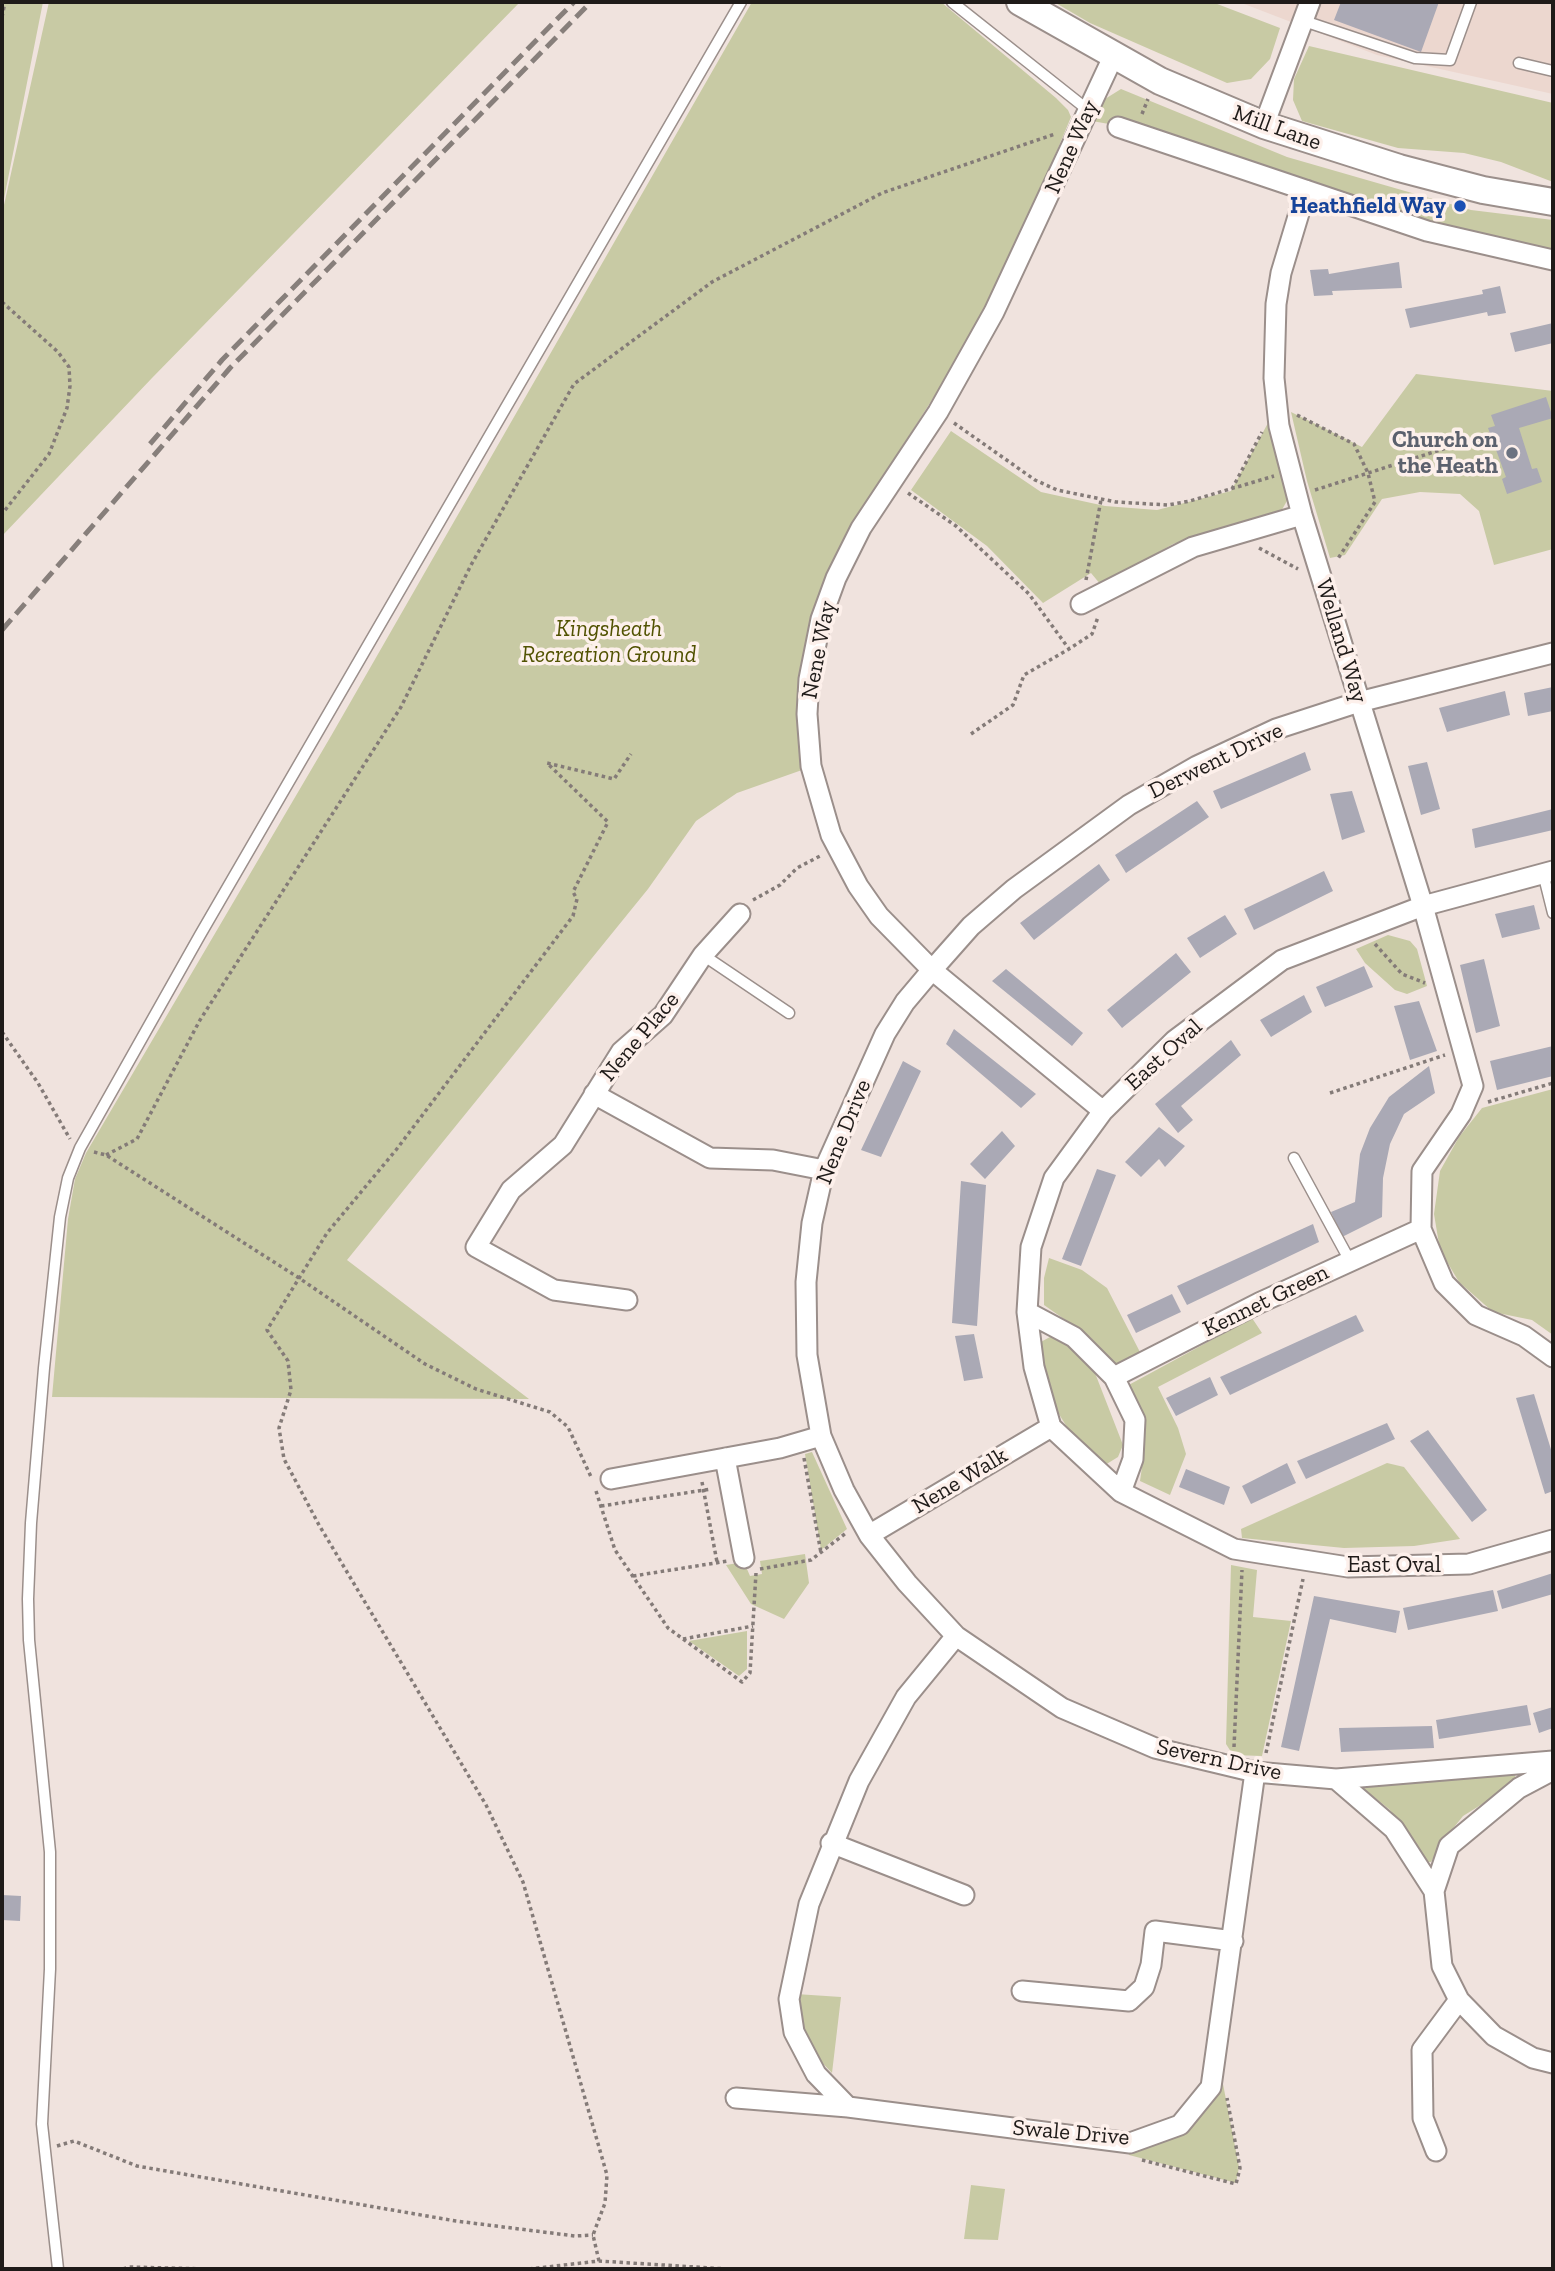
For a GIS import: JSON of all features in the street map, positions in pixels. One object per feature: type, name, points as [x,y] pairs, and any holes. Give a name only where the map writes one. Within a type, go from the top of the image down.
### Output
[{"type":"street","name":"Mill Lane","points":[[1020,2],[1114,57],[1172,87],[1264,125],[1399,168],[1483,190],[1553,202]]},
{"type":"street","points":[[1264,125],[1310,2]]},
{"type":"street","name":"Nene Way","points":[[1103,1111],[932,970],[879,916],[836,848],[816,793],[811,766],[809,680],[821,620],[836,579],[861,528],[938,412],[1021,258],[1114,57]]},
{"type":"street","points":[[1118,127],[1427,231],[1553,260]]},
{"type":"street","name":"Welland Way","points":[[1306,190],[1280,273],[1276,304],[1273,338],[1279,426],[1302,515],[1444,978],[1473,1086],[1463,1110]]},
{"type":"street","points":[[1081,604],[1193,547],[1302,515]]},
{"type":"street","name":"Derwent Drive","points":[[932,970],[971,926],[1014,889],[1129,805],[1197,766],[1276,729],[1359,702],[1553,653]]},
{"type":"street","name":"East Oval","points":[[1548,872],[1423,906],[1282,960],[1175,1040],[1103,1111],[1054,1178],[1031,1247],[1027,1312],[1034,1367],[1051,1427],[1121,1492],[1234,1549],[1348,1567],[1469,1564],[1553,1540]]},
{"type":"street","name":"Nene Place","points":[[627,1300],[554,1290],[477,1247],[512,1189],[564,1145],[621,1052],[663,1015],[703,955],[740,914]]},
{"type":"street","name":"Nene Drive","points":[[932,970],[905,1002],[885,1034],[824,1170],[812,1223],[806,1282],[807,1355],[821,1436],[844,1490],[869,1535],[907,1583],[956,1636]]},
{"type":"street","name":"Nene Place","points":[[594,1094],[710,1158],[773,1160],[824,1170]]},
{"type":"street","points":[[1463,1110],[1422,1171],[1421,1229],[1444,1283],[1476,1315],[1524,1336],[1553,1357]]},
{"type":"street","name":"Kennet Green","points":[[1114,1377],[1259,1303],[1421,1229]]},
{"type":"street","points":[[1027,1312],[1074,1337],[1114,1377],[1135,1420],[1133,1459],[1121,1492]]},
{"type":"street","name":"Nene Walk","points":[[869,1535],[1051,1427]]},
{"type":"street","points":[[602,1481],[725,1458],[821,1436]]},
{"type":"street","points":[[725,1458],[750,1562]]},
{"type":"street","points":[[848,2107],[816,2074],[803,2054],[794,2032],[789,1999],[808,1904],[831,1843],[859,1781],[906,1698],[956,1636]]},
{"type":"street","name":"Severn Drive","points":[[956,1636],[1062,1708],[1154,1748],[1233,1767],[1336,1779],[1553,1761]]},
{"type":"street","points":[[1553,1770],[1519,1788],[1449,1846],[1434,1891],[1441,1966],[1459,2000],[1494,2036],[1532,2058],[1553,2063]]},
{"type":"street","name":"Swale Drive","points":[[736,2098],[848,2107],[1130,2143],[1180,2125],[1211,2087],[1258,1772]]},
{"type":"street","points":[[1336,1779],[1394,1829],[1434,1891]]},
{"type":"street","points":[[831,1843],[964,1895]]},
{"type":"street","points":[[1022,1991],[1129,2001],[1144,1987],[1151,1965],[1155,1931],[1233,1941]]},
{"type":"street","points":[[1436,2151],[1423,2118],[1422,2050],[1459,2000]]},
{"type":"lane","points":[[58,2269],[43,2124],[50,1969],[50,1852],[29,1640],[30,1536],[60,1217],[68,1178],[80,1148],[741,2]]},
{"type":"lane","points":[[952,2],[1088,110]]},
{"type":"lane","points":[[1304,21],[1415,58],[1450,60],[1471,2]]},
{"type":"lane","points":[[1519,63],[1553,71]]},
{"type":"lane","points":[[1548,872],[1553,913]]},
{"type":"lane","points":[[703,955],[789,1013]]},
{"type":"lane","points":[[1294,1158],[1350,1261]]},
{"type":"path","points":[[2,17],[5,2]]},
{"type":"path","points":[[750,1562],[753,1626],[750,1673],[742,1682],[668,1628],[615,1550],[601,1506],[602,1481],[568,1427],[550,1412],[476,1389],[425,1364],[299,1278],[106,1155],[137,1139],[200,1020],[401,707],[471,565],[575,384],[712,282],[882,193],[1067,130]]},
{"type":"path","points":[[2,302],[58,352],[69,367],[70,386],[67,408],[49,454],[2,514]]},
{"type":"path","points":[[1245,532],[1251,544],[1305,573],[1319,570],[1337,560],[1375,502],[1368,473],[1354,444],[1277,404]]},
{"type":"path","points":[[938,412],[1035,480],[1057,490],[1101,499],[1168,505],[1290,471]]},
{"type":"path","points":[[1232,489],[1263,429],[1279,426]]},
{"type":"path","points":[[1297,496],[1490,434]]},
{"type":"path","points":[[891,482],[956,526],[1029,594],[1069,649]]},
{"type":"path","points":[[1081,604],[1101,499]]},
{"type":"path","points":[[971,734],[1013,705],[1024,675],[1091,634],[1102,608],[1102,593]]},
{"type":"path","points":[[598,2261],[593,2235],[605,2203],[607,2175],[523,1882],[486,1805],[319,1525],[284,1459],[279,1428],[291,1390],[288,1361],[267,1331],[327,1233],[396,1150],[573,916],[577,899],[573,892],[608,822],[547,763],[614,779],[631,754]]},
{"type":"path","points":[[740,914],[753,900],[780,885],[797,868],[836,848]]},
{"type":"path","points":[[1350,934],[1355,950],[1374,943],[1402,974],[1424,983],[1444,978]]},
{"type":"path","points":[[2,1032],[38,1083],[65,1133],[80,1148]]},
{"type":"path","points":[[1330,1093],[1463,1049]]},
{"type":"path","points":[[1463,1110],[1553,1083]]},
{"type":"path","points":[[801,1442],[821,1553]]},
{"type":"path","points":[[699,1463],[717,1562]]},
{"type":"path","points":[[601,1506],[730,1485]]},
{"type":"path","points":[[1233,1767],[1243,1550]]},
{"type":"path","points":[[1258,1772],[1307,1560]]},
{"type":"path","points":[[683,1639],[753,1626]]},
{"type":"path","points":[[1114,2141],[1118,2154],[1236,2184],[1240,2168],[1224,2081],[1214,2068]]},
{"type":"path","points":[[45,2150],[74,2141],[137,2166],[456,2221],[575,2236],[593,2235]]},
{"type":"path","points":[[529,2269],[598,2261],[727,2269]]},
{"type":"path","points":[[124,2269],[129,2266],[208,2269]]},
{"type":"shaded area","points":[[1239,2],[1553,2],[1553,94],[1377,55]]},
{"type":"green space","points":[[2,2],[43,2],[2,209]]},
{"type":"green space","points":[[49,2],[520,2],[152,378],[2,536],[2,214]]},
{"type":"green space","name":"Kingsheath Recreation Ground","points":[[752,2],[941,2],[1056,98],[1071,117],[1014,254],[965,348],[849,530],[828,573],[802,663],[798,711],[802,770],[737,793],[696,821],[648,889],[347,1260],[529,1399],[52,1397],[68,1219],[75,1179],[86,1153],[331,736]]},
{"type":"green space","points":[[1054,2],[1212,2],[1280,28],[1270,59],[1251,79],[1227,83],[1090,23]]},
{"type":"green space","points":[[1309,46],[1553,103],[1553,182],[1501,162],[1464,153],[1398,148],[1302,121],[1293,100],[1294,79]]},
{"type":"green space","points":[[1121,89],[1287,157],[1471,210],[1553,220],[1553,256],[1426,227],[1126,127],[1092,121],[1105,99]]},
{"type":"green space","points":[[1416,374],[1553,391],[1553,549],[1494,565],[1479,511],[1460,494],[1420,492],[1382,499],[1345,555],[1330,558],[1307,481],[1291,412],[1362,447]]},
{"type":"green space","points":[[1268,423],[1288,499],[1279,515],[1173,544],[1101,585],[1091,573],[1043,603],[987,546],[911,490],[951,431],[1041,492],[1105,506],[1157,510],[1231,491]]},
{"type":"green space","points":[[1388,935],[1410,941],[1417,949],[1427,986],[1407,994],[1395,990],[1365,963],[1356,949]]},
{"type":"green space","points":[[1553,1089],[1553,1335],[1532,1320],[1493,1312],[1459,1282],[1440,1250],[1434,1214],[1440,1171],[1459,1137],[1482,1108]]},
{"type":"green space","points":[[1049,1258],[1082,1270],[1107,1288],[1141,1354],[1115,1364],[1091,1338],[1044,1305],[1044,1278]]},
{"type":"green space","points":[[1252,1318],[1262,1333],[1158,1387],[1178,1428],[1186,1454],[1170,1495],[1140,1481],[1144,1453],[1125,1387]]},
{"type":"green space","points":[[1050,1337],[1063,1340],[1095,1373],[1123,1445],[1118,1457],[1105,1465],[1067,1427],[1052,1403],[1037,1344]]},
{"type":"green space","points":[[812,1452],[847,1529],[821,1550],[805,1454]]},
{"type":"green space","points":[[1387,1463],[1404,1467],[1460,1539],[1414,1546],[1344,1548],[1242,1538],[1241,1529]]},
{"type":"green space","points":[[805,1554],[809,1583],[784,1619],[751,1604],[726,1565],[744,1562],[750,1576],[762,1574],[760,1561]]},
{"type":"green space","points":[[1231,1565],[1257,1570],[1253,1617],[1291,1621],[1262,1756],[1233,1755],[1226,1744]]},
{"type":"green space","points":[[747,1631],[747,1669],[739,1676],[689,1641]]},
{"type":"green space","points":[[1515,1775],[1516,1783],[1463,1816],[1443,1841],[1431,1862],[1427,1862],[1389,1809],[1365,1790],[1364,1786]]},
{"type":"green space","points":[[796,1994],[841,1997],[832,2073],[812,2052],[804,2036]]},
{"type":"green space","points":[[1216,2082],[1223,2084],[1239,2167],[1236,2183],[1129,2155],[1128,2150],[1160,2142]]},
{"type":"green space","points":[[971,2185],[1005,2189],[998,2240],[964,2239]]},
{"type":"building","points":[[1341,2],[1439,2],[1421,52],[1334,20]]},
{"type":"building","points":[[1399,262],[1402,288],[1332,291],[1333,295],[1314,296],[1310,270],[1328,269],[1329,274]]},
{"type":"building","points":[[1500,286],[1506,313],[1488,316],[1487,312],[1410,328],[1405,309],[1483,294],[1482,290]]},
{"type":"building","points":[[1553,323],[1553,343],[1515,352],[1510,333]]},
{"type":"building","name":"Church on the Heath","points":[[1546,397],[1553,418],[1519,428],[1532,469],[1537,468],[1542,482],[1507,494],[1502,479],[1506,477],[1488,428],[1495,426],[1491,415]]},
{"type":"building","points":[[1553,687],[1553,711],[1528,716],[1524,693]]},
{"type":"building","points":[[1505,691],[1510,715],[1447,732],[1439,708]]},
{"type":"building","points":[[1305,752],[1311,770],[1221,809],[1213,791]]},
{"type":"building","points":[[1427,762],[1440,809],[1421,815],[1408,766]]},
{"type":"building","points":[[1352,791],[1365,832],[1342,840],[1330,794]]},
{"type":"building","points":[[1197,801],[1209,817],[1126,873],[1115,855]]},
{"type":"building","points":[[1553,809],[1553,830],[1475,848],[1472,829]]},
{"type":"building","points":[[1099,864],[1110,880],[1034,940],[1020,923]]},
{"type":"building","points":[[1324,871],[1333,891],[1254,930],[1244,909]]},
{"type":"building","points":[[1534,905],[1540,929],[1502,938],[1495,914]]},
{"type":"building","points":[[1225,915],[1237,934],[1200,958],[1187,938]]},
{"type":"building","points":[[1176,953],[1191,972],[1122,1028],[1107,1010]]},
{"type":"building","points":[[1484,959],[1500,1026],[1476,1033],[1460,965]]},
{"type":"building","points":[[1364,966],[1373,987],[1325,1007],[1316,987]]},
{"type":"building","points":[[1006,969],[1083,1033],[1072,1046],[992,981]]},
{"type":"building","points":[[1304,995],[1312,1012],[1271,1037],[1260,1020]]},
{"type":"building","points":[[1419,1001],[1437,1051],[1410,1060],[1394,1006]]},
{"type":"building","points":[[954,1029],[1036,1094],[1021,1108],[946,1044]]},
{"type":"building","points":[[1231,1040],[1241,1055],[1181,1106],[1193,1120],[1178,1133],[1155,1104]]},
{"type":"building","points":[[1553,1046],[1553,1076],[1497,1090],[1490,1061]]},
{"type":"building","points":[[903,1061],[921,1071],[881,1157],[861,1150]]},
{"type":"building","points":[[1429,1066],[1435,1093],[1404,1114],[1390,1144],[1383,1178],[1382,1217],[1342,1237],[1331,1212],[1355,1202],[1360,1154],[1370,1128],[1389,1097]]},
{"type":"building","points":[[1159,1127],[1185,1146],[1165,1167],[1159,1159],[1141,1177],[1125,1162]]},
{"type":"building","points":[[1002,1131],[1015,1146],[985,1179],[970,1164]]},
{"type":"building","points":[[1097,1169],[1116,1175],[1081,1266],[1062,1259]]},
{"type":"building","points":[[961,1181],[986,1185],[977,1326],[952,1323]]},
{"type":"building","points":[[1313,1224],[1319,1242],[1187,1305],[1177,1286]]},
{"type":"building","points":[[1172,1294],[1181,1312],[1136,1333],[1127,1315]]},
{"type":"building","points":[[1356,1315],[1364,1331],[1230,1395],[1220,1377]]},
{"type":"building","points":[[974,1334],[983,1378],[964,1381],[955,1336]]},
{"type":"building","points":[[1210,1377],[1218,1395],[1176,1416],[1166,1398]]},
{"type":"building","points":[[1534,1394],[1553,1456],[1553,1491],[1545,1494],[1516,1398]]},
{"type":"building","points":[[1387,1423],[1395,1439],[1306,1479],[1297,1461]]},
{"type":"building","points":[[1428,1430],[1487,1510],[1472,1522],[1410,1441]]},
{"type":"building","points":[[1287,1463],[1296,1483],[1251,1504],[1242,1486]]},
{"type":"building","points":[[1186,1469],[1230,1487],[1224,1505],[1179,1487]]},
{"type":"building","points":[[1553,1573],[1553,1594],[1502,1609],[1497,1591]]},
{"type":"building","points":[[1493,1590],[1498,1611],[1408,1630],[1403,1608]]},
{"type":"building","points":[[1314,1596],[1400,1611],[1396,1633],[1330,1619],[1299,1751],[1281,1747]]},
{"type":"building","points":[[1527,1705],[1531,1725],[1439,1739],[1436,1720]]},
{"type":"building","points":[[1553,1707],[1553,1728],[1539,1733],[1533,1713]]},
{"type":"building","points":[[1432,1726],[1434,1748],[1341,1752],[1339,1728]]},
{"type":"building","points":[[2,1895],[21,1896],[20,1921],[2,1920]]},
{"type":"railway","points":[[150,444],[222,360],[574,2]]},
{"type":"railway","points":[[2,630],[230,368],[591,2]]},
{"type":"place","name":"Heathfield Way","points":[[1460,206]]},
{"type":"place","name":"Church on the Heath","points":[[1512,453]]}]
